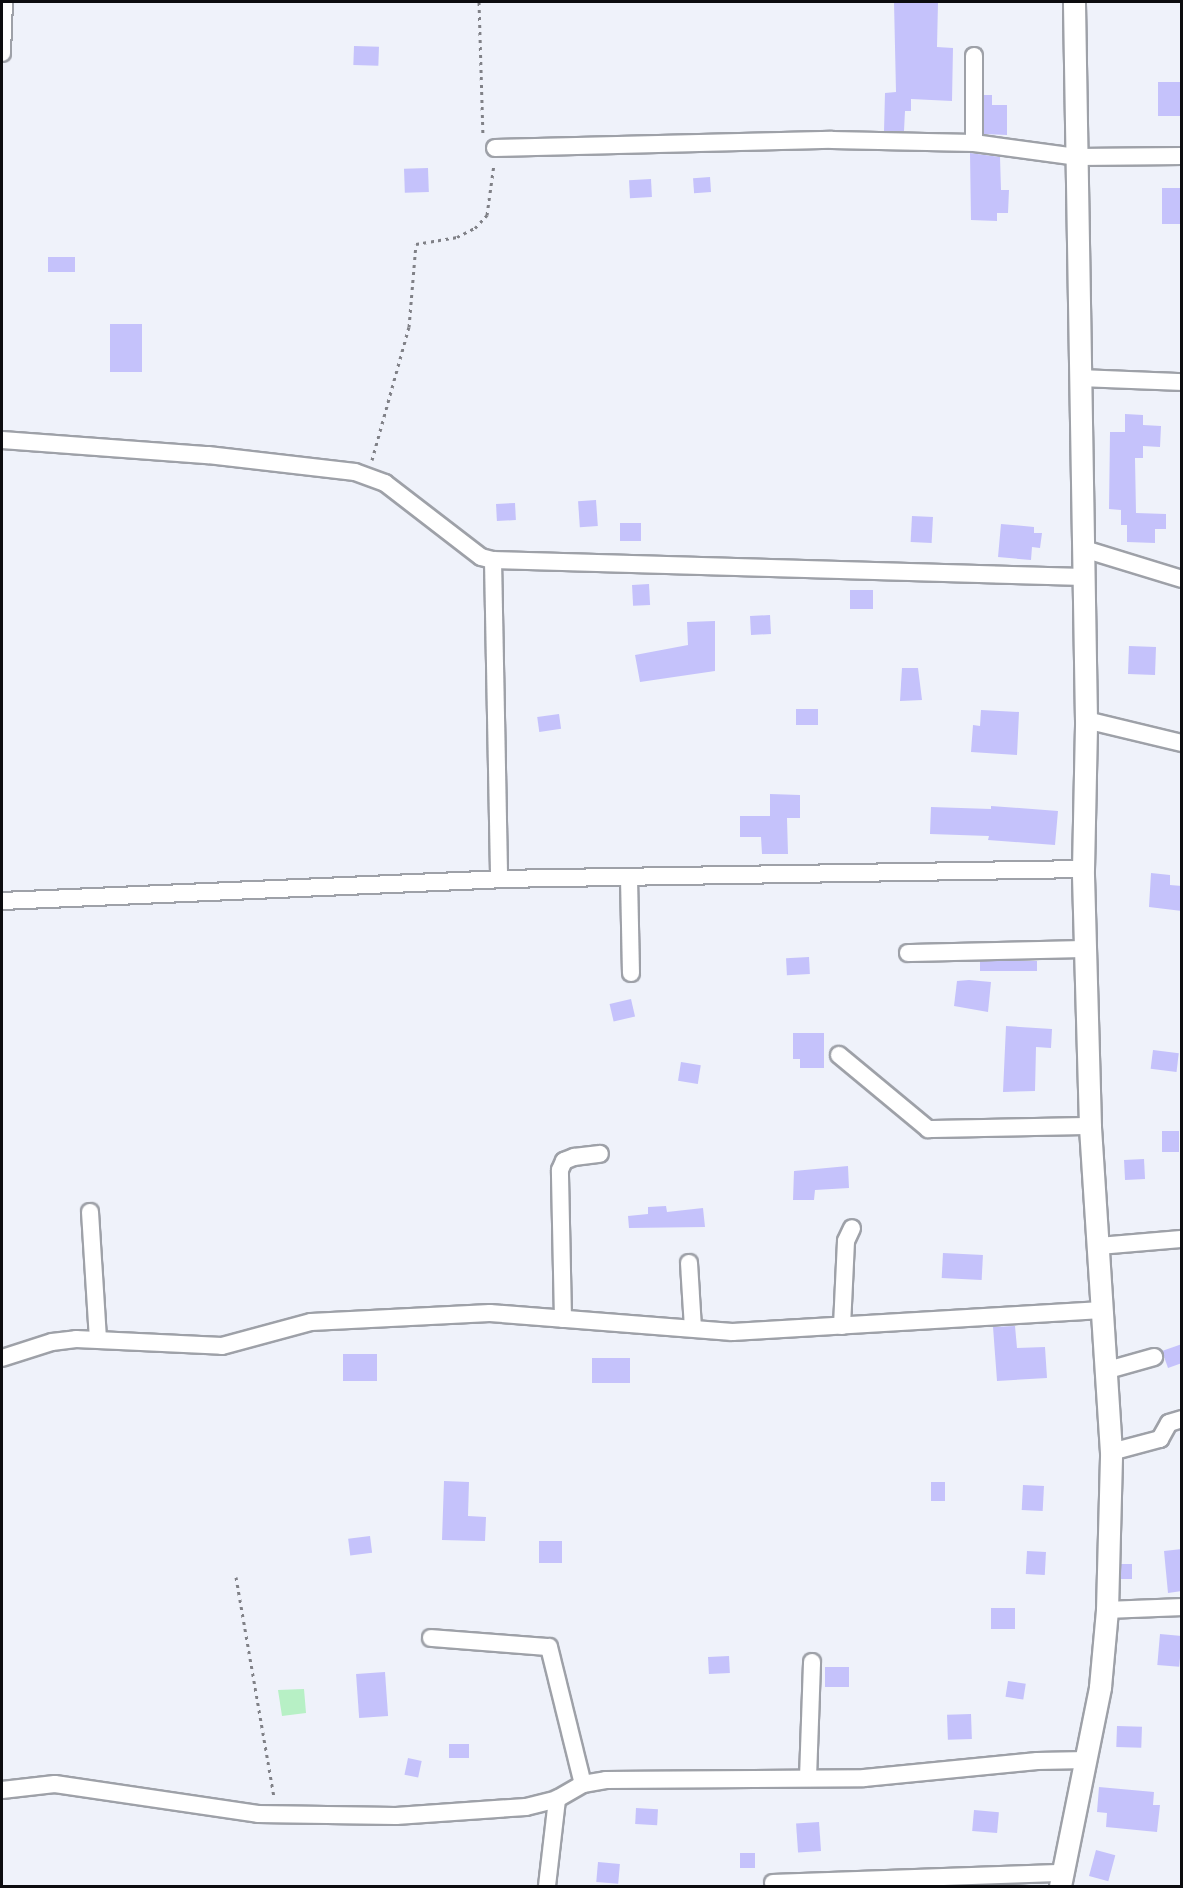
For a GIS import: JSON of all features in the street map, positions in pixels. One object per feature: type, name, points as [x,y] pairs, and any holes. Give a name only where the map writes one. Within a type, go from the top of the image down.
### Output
[{"type":"street","points":[[2,53],[4,2]]},
{"type":"street","points":[[773,1883],[1062,1880],[1100,1687],[1107,1610],[1111,1452],[1108,1370],[1090,1126],[1083,869],[1086,720],[1074,2]]},
{"type":"street","points":[[974,56],[974,143]]},
{"type":"street","points":[[495,147],[832,140],[974,143],[1078,157],[1182,156]]},
{"type":"street","points":[[1081,378],[1182,382]]},
{"type":"street","points":[[2,440],[207,455],[355,472],[385,483],[481,557],[493,560],[1084,577]]},
{"type":"street","points":[[1084,549],[1182,579]]},
{"type":"street","points":[[493,560],[499,879]]},
{"type":"street","points":[[1086,720],[1182,743]]},
{"type":"street","points":[[2,901],[499,879],[1083,869]]},
{"type":"street","points":[[629,878],[631,973]]},
{"type":"street","points":[[908,953],[1086,949]]},
{"type":"street","points":[[839,1055],[928,1129],[1090,1126]]},
{"type":"street","points":[[563,1318],[560,1170],[564,1161],[574,1156],[600,1154]]},
{"type":"street","points":[[90,1212],[98,1339]]},
{"type":"street","points":[[842,1326],[846,1241],[852,1228]]},
{"type":"street","points":[[1098,1246],[1182,1239]]},
{"type":"street","points":[[689,1263],[693,1328]]},
{"type":"street","points":[[2,1358],[52,1342],[98,1339],[222,1346],[311,1322],[490,1313],[732,1332],[1102,1310]]},
{"type":"street","points":[[1108,1370],[1154,1357]]},
{"type":"street","points":[[1111,1452],[1160,1439],[1169,1423],[1182,1419]]},
{"type":"street","points":[[1107,1610],[1182,1607]]},
{"type":"street","points":[[431,1638],[549,1647],[583,1784]]},
{"type":"street","points":[[808,1778],[812,1662]]},
{"type":"street","points":[[2,1790],[55,1784],[276,1815],[396,1816],[526,1807],[557,1799],[583,1784],[606,1780],[864,1778],[1037,1761],[1087,1760]]},
{"type":"street","points":[[547,1887],[557,1799]]},
{"type":"path","points":[[368,477],[409,327],[416,244],[457,237],[475,228],[487,215],[495,147],[484,137],[482,126],[479,2]]},
{"type":"path","points":[[236,1577],[276,1815]]},
{"type":"green space","points":[[304,1689],[306,1713],[282,1716],[278,1690]]},
{"type":"building","points":[[894,2],[938,2],[937,47],[953,48],[952,101],[911,99],[911,111],[905,111],[904,131],[884,131],[885,93],[896,92]]},
{"type":"building","points":[[354,46],[379,47],[378,66],[353,65]]},
{"type":"building","points":[[1158,82],[1182,82],[1182,116],[1158,116]]},
{"type":"building","points":[[984,95],[992,95],[992,105],[1007,105],[1007,135],[984,134]]},
{"type":"building","points":[[970,153],[1000,157],[1001,190],[1009,190],[1008,213],[997,213],[997,221],[971,220]]},
{"type":"building","points":[[428,168],[429,192],[405,193],[404,169]]},
{"type":"building","points":[[710,177],[711,192],[694,193],[693,178]]},
{"type":"building","points":[[651,179],[652,197],[630,198],[629,180]]},
{"type":"building","points":[[1162,188],[1182,188],[1182,224],[1162,224]]},
{"type":"building","points":[[48,257],[75,257],[75,272],[48,272]]},
{"type":"building","points":[[110,324],[142,324],[142,372],[110,372]]},
{"type":"building","points":[[1125,414],[1143,415],[1143,425],[1161,426],[1160,447],[1143,446],[1143,458],[1135,458],[1136,513],[1166,514],[1166,529],[1155,529],[1155,543],[1127,542],[1127,525],[1121,525],[1121,510],[1109,509],[1110,432],[1125,432]]},
{"type":"building","points":[[596,500],[598,526],[580,527],[578,501]]},
{"type":"building","points":[[515,503],[516,520],[497,521],[496,504]]},
{"type":"building","points":[[912,516],[933,517],[932,543],[911,542]]},
{"type":"building","points":[[620,523],[641,523],[641,541],[620,541]]},
{"type":"building","points":[[1001,524],[1034,527],[1034,533],[1042,533],[1040,548],[1032,547],[1031,560],[998,557]]},
{"type":"building","points":[[649,584],[650,605],[633,606],[632,585]]},
{"type":"building","points":[[850,590],[873,590],[873,609],[850,609]]},
{"type":"building","points":[[770,615],[771,634],[751,635],[750,616]]},
{"type":"building","points":[[715,621],[715,671],[640,682],[635,655],[688,645],[687,622]]},
{"type":"building","points":[[1129,646],[1156,647],[1155,675],[1128,674]]},
{"type":"building","points":[[902,668],[918,668],[922,700],[900,701]]},
{"type":"building","points":[[796,709],[818,709],[818,725],[796,725]]},
{"type":"building","points":[[981,710],[1019,712],[1017,755],[971,752],[973,725],[980,726]]},
{"type":"building","points":[[559,714],[561,729],[539,732],[537,717]]},
{"type":"building","points":[[770,794],[800,795],[800,818],[787,818],[788,854],[762,854],[761,837],[740,837],[740,816],[770,816]]},
{"type":"building","points":[[991,806],[1058,811],[1055,845],[988,840],[989,836],[930,834],[931,807],[991,809]]},
{"type":"building","points":[[1151,873],[1170,875],[1170,885],[1182,886],[1182,911],[1149,907]]},
{"type":"building","points":[[809,957],[810,974],[787,975],[786,958]]},
{"type":"building","points":[[980,961],[1037,961],[1037,971],[980,971]]},
{"type":"building","points":[[957,981],[991,982],[988,1012],[954,1006]]},
{"type":"building","points":[[631,999],[635,1017],[614,1021],[610,1004]]},
{"type":"building","points":[[1006,1026],[1052,1029],[1051,1048],[1036,1047],[1035,1091],[1003,1092]]},
{"type":"building","points":[[793,1033],[824,1033],[824,1068],[800,1068],[800,1059],[793,1059]]},
{"type":"building","points":[[1153,1050],[1179,1053],[1176,1072],[1151,1069]]},
{"type":"building","points":[[681,1062],[701,1065],[698,1084],[678,1081]]},
{"type":"building","points":[[1162,1131],[1179,1131],[1179,1152],[1162,1152]]},
{"type":"building","points":[[1144,1159],[1145,1179],[1125,1180],[1124,1160]]},
{"type":"building","points":[[848,1166],[849,1188],[815,1190],[814,1200],[793,1200],[794,1171]]},
{"type":"building","points":[[666,1206],[667,1212],[703,1208],[705,1227],[629,1228],[628,1216],[648,1214],[648,1207]]},
{"type":"building","points":[[943,1253],[983,1255],[982,1280],[942,1278]]},
{"type":"building","points":[[1015,1326],[1017,1348],[1045,1347],[1047,1378],[997,1381],[993,1327]]},
{"type":"building","points":[[1182,1344],[1182,1363],[1168,1368],[1162,1351]]},
{"type":"building","points":[[343,1354],[377,1354],[377,1381],[343,1381]]},
{"type":"building","points":[[592,1358],[630,1358],[630,1383],[592,1383]]},
{"type":"building","points":[[444,1481],[469,1482],[468,1516],[486,1517],[485,1541],[442,1540]]},
{"type":"building","points":[[931,1482],[945,1482],[945,1501],[931,1501]]},
{"type":"building","points":[[1023,1485],[1044,1486],[1043,1511],[1022,1510]]},
{"type":"building","points":[[370,1536],[372,1553],[350,1556],[348,1539]]},
{"type":"building","points":[[539,1541],[562,1541],[562,1563],[539,1563]]},
{"type":"building","points":[[1182,1549],[1182,1591],[1168,1593],[1164,1551]]},
{"type":"building","points":[[1027,1551],[1046,1552],[1045,1575],[1026,1574]]},
{"type":"building","points":[[1121,1564],[1132,1564],[1132,1579],[1121,1579]]},
{"type":"building","points":[[991,1608],[1015,1608],[1015,1629],[991,1629]]},
{"type":"building","points":[[1160,1634],[1182,1636],[1179,1667],[1157,1665]]},
{"type":"building","points":[[729,1656],[730,1673],[709,1674],[708,1657]]},
{"type":"building","points":[[825,1667],[849,1667],[849,1687],[825,1687]]},
{"type":"building","points":[[385,1672],[388,1716],[359,1718],[356,1674]]},
{"type":"building","points":[[1008,1681],[1026,1684],[1023,1700],[1005,1697]]},
{"type":"building","points":[[971,1714],[972,1739],[948,1740],[947,1715]]},
{"type":"building","points":[[1117,1726],[1142,1727],[1141,1748],[1116,1747]]},
{"type":"building","points":[[449,1744],[469,1744],[469,1758],[449,1758]]},
{"type":"building","points":[[408,1758],[422,1761],[418,1778],[404,1775]]},
{"type":"building","points":[[1099,1787],[1154,1792],[1153,1805],[1160,1805],[1157,1832],[1106,1827],[1107,1813],[1097,1812]]},
{"type":"building","points":[[636,1808],[658,1809],[657,1825],[635,1824]]},
{"type":"building","points":[[974,1810],[999,1812],[997,1833],[972,1831]]},
{"type":"building","points":[[819,1822],[821,1851],[798,1853],[796,1824]]},
{"type":"building","points":[[1096,1850],[1115,1855],[1108,1881],[1089,1876]]},
{"type":"building","points":[[740,1853],[755,1853],[755,1868],[740,1868]]},
{"type":"building","points":[[598,1862],[620,1864],[618,1884],[596,1882]]}]
